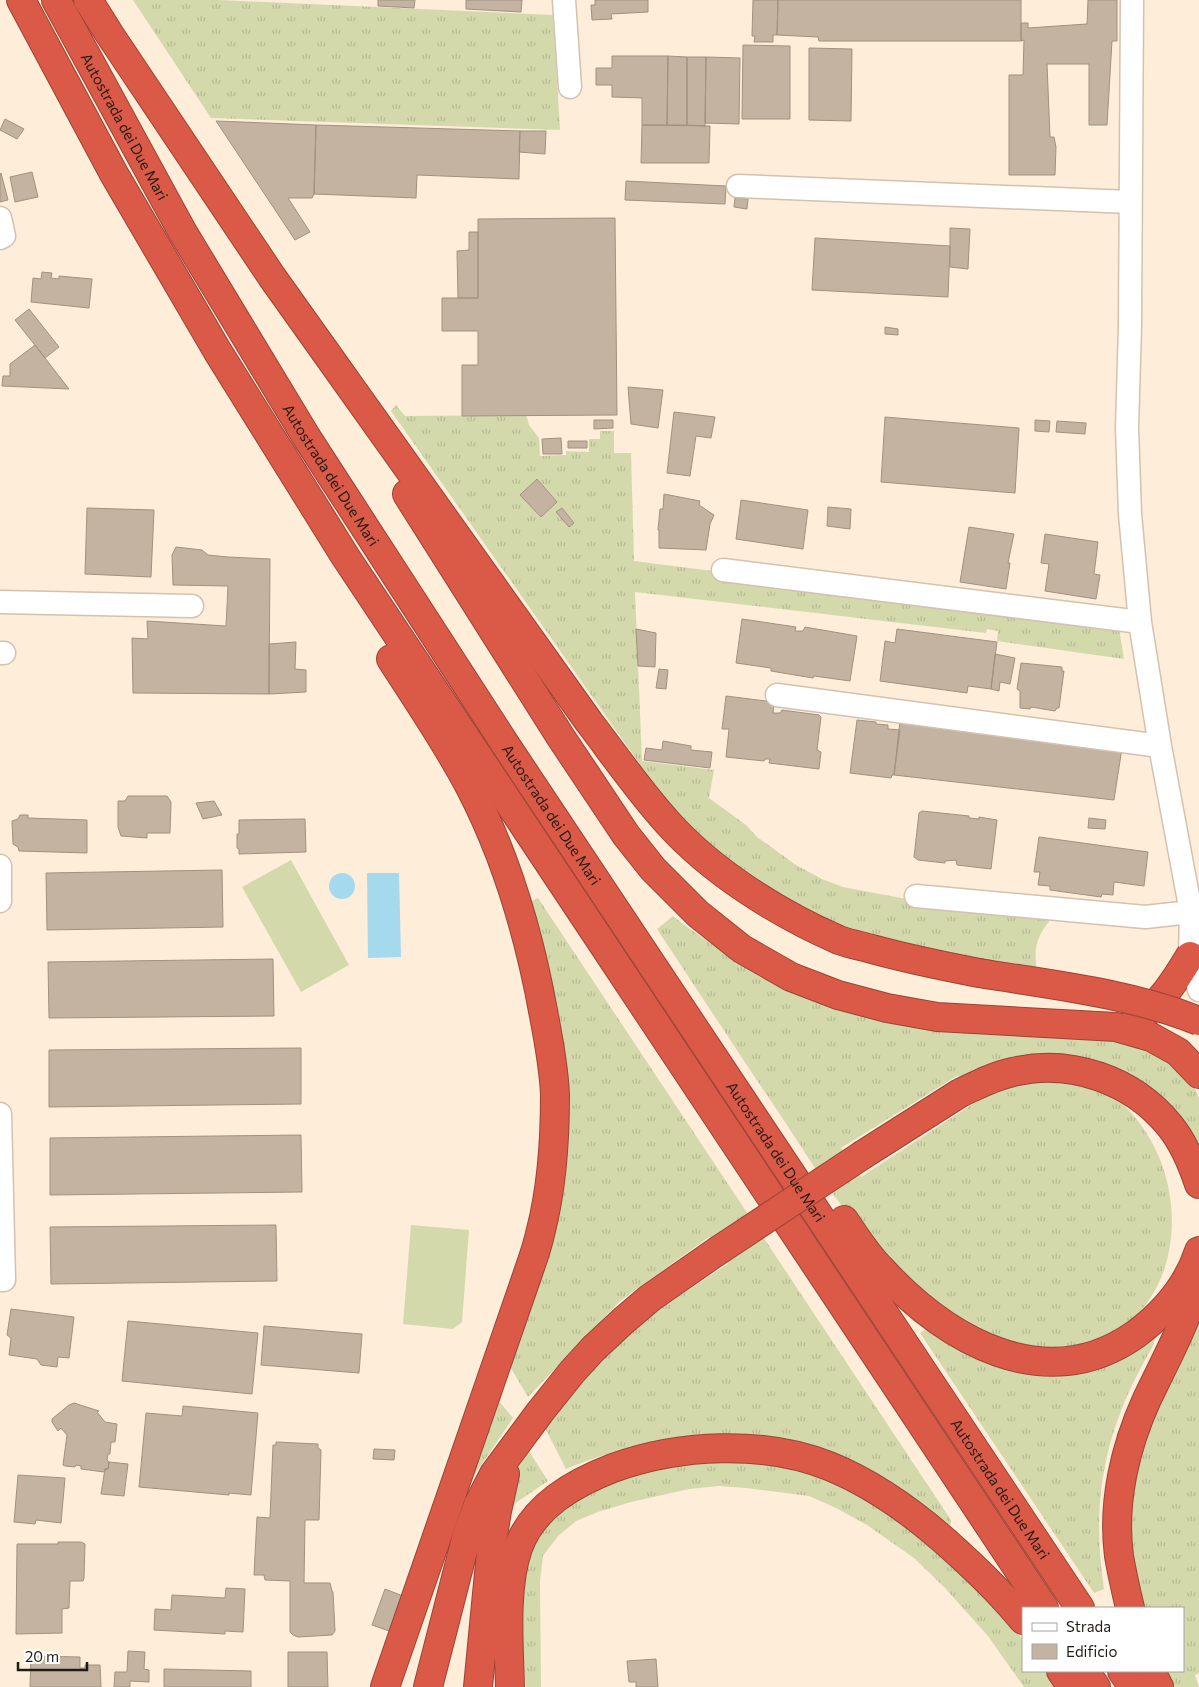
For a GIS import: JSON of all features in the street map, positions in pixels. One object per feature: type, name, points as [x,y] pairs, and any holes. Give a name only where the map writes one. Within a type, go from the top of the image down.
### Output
[{"type":"highway","name":"Autostrada dei Due Mari","points":[[20,0],[91,132],[155,245],[218,352],[345,556],[1043,1607]]},
{"type":"highway","name":"Autostrada dei Due Mari","points":[[56,0],[141,158],[244,335],[307,438],[438,642],[1079,1607]]},
{"type":"highway","points":[[88,0],[272,277],[589,722],[635,784],[669,825],[705,858],[750,891],[798,920],[841,940],[927,963],[1144,1003],[1199,1021]]},
{"type":"highway","points":[[155,245],[212,356],[330,566],[457,763],[470,789],[487,824],[511,886],[524,928],[540,990],[550,1048],[555,1094],[553,1136],[549,1185],[541,1230],[528,1273],[385,1687]]},
{"type":"highway","points":[[272,277],[431,533],[560,736],[626,835],[653,869],[698,914],[742,949],[791,976],[838,995],[887,1008],[937,1017],[1116,1027],[1151,1037],[1178,1052],[1199,1074]]},
{"type":"highway","points":[[438,642],[677,970],[859,1242],[879,1267],[928,1314],[978,1344],[1008,1356],[1031,1362],[1078,1360],[1100,1354],[1124,1343],[1146,1326],[1180,1290],[1195,1264],[1199,1251]]},
{"type":"highway","points":[[1116,1027],[1142,1016],[1160,1000],[1190,956]]},
{"type":"highway","points":[[428,1687],[472,1520],[478,1505],[494,1474],[572,1372],[623,1320],[650,1298],[864,1154],[960,1093],[976,1085],[1013,1072],[1049,1068],[1067,1069],[1103,1078],[1139,1097],[1155,1110],[1170,1126],[1182,1145],[1192,1163],[1199,1184]]},
{"type":"highway","points":[[1130,1607],[1119,1555],[1118,1538],[1123,1473],[1137,1423],[1182,1326],[1194,1297],[1199,1276]]},
{"type":"highway","points":[[510,1687],[509,1613],[512,1575],[518,1548],[530,1525],[546,1506],[566,1489],[598,1474],[631,1462],[674,1452],[717,1448],[787,1454],[827,1466],[858,1480],[895,1502],[943,1539],[986,1578],[1022,1619]]},
{"type":"highway","points":[[478,1687],[497,1510],[503,1480],[512,1451]]},
{"type":"highway","points":[[1062,1672],[1072,1687]]},
{"type":"highway","points":[[1086,1672],[1096,1687]]},
{"type":"highway","points":[[1123,1672],[1133,1687]]},
{"type":"highway","points":[[1152,1672],[1159,1687]]},
{"type":"street","points":[[564,0],[570,87]]},
{"type":"street","points":[[1132,0],[1130,324],[1127,428],[1130,514],[1140,622],[1160,746],[1195,916],[1190,956],[1199,990]]},
{"type":"street","points":[[738,186],[1130,202]]},
{"type":"street","points":[[0,218],[4,236],[0,238]]},
{"type":"street","points":[[723,570],[1140,622]]},
{"type":"street","points":[[0,602],[192,606]]},
{"type":"street","points":[[777,695],[1160,746]]},
{"type":"street","points":[[0,866],[0,900]]},
{"type":"street","points":[[916,896],[1144,917],[1195,916]]},
{"type":"street","points":[[0,1114],[4,1280],[0,1280]]},
{"type":"green space","points":[[133,0],[219,0],[553,15],[560,130],[211,118]]},
{"type":"green space","points":[[396,405],[405,416],[526,415],[529,425],[539,438],[540,456],[566,455],[566,451],[589,452],[589,439],[600,439],[600,431],[614,431],[614,453],[631,453],[634,561],[1118,622],[1124,659],[997,641],[998,631],[987,629],[986,633],[635,592],[642,761],[714,770],[709,798],[746,825],[757,837],[796,865],[822,879],[843,887],[901,898],[1051,919],[1042,931],[1037,943],[1037,970],[921,949],[852,933],[766,889],[706,844],[688,827],[637,766],[639,763],[391,411]]},
{"type":"green space","points":[[291,860],[349,965],[301,992],[242,887]]},
{"type":"green space","points":[[538,898],[951,1520],[951,1524],[948,1526],[915,1504],[694,1437],[628,1448],[566,1469],[543,1424],[585,1371],[646,1318],[728,1264],[709,1237],[620,1301],[528,1397],[509,1365],[540,1281],[551,1238],[559,1027],[552,986],[530,907],[532,901]]},
{"type":"green space","points":[[673,916],[723,952],[777,983],[1136,1042],[1164,1056],[1182,1073],[1195,1089],[1199,1098],[1199,1156],[1190,1138],[1055,1055],[1027,1055],[992,1064],[960,1077],[957,1076],[841,1148],[861,1177],[985,1096],[1002,1090],[1036,1082],[1053,1081],[1087,1087],[1104,1093],[1120,1102],[1146,1131],[1163,1166],[1171,1205],[1170,1243],[1160,1279],[1140,1311],[1110,1336],[1070,1351],[1062,1352],[1038,1348],[1013,1347],[1000,1344],[988,1338],[905,1283],[829,1188],[657,929]]},
{"type":"green space","points":[[411,1225],[469,1230],[462,1322],[453,1329],[403,1324]]},
{"type":"green space","points":[[1199,1303],[1199,1673],[1195,1675],[1199,1687],[1166,1687],[1158,1672],[1184,1672],[1184,1607],[1134,1607],[1126,1567],[1128,1465]]},
{"type":"green space","points":[[927,1328],[955,1346],[986,1361],[1152,1337],[1154,1344],[1137,1374],[1124,1404],[1113,1433],[1106,1462],[1101,1492],[1099,1523],[1104,1589],[1094,1593],[920,1333]]},
{"type":"green space","points":[[498,1400],[513,1418],[469,1483]]},
{"type":"green space","points":[[527,1448],[548,1481],[517,1502],[503,1517],[512,1471]]},
{"type":"green space","points":[[770,1459],[848,1485],[925,1538],[999,1609],[1022,1639],[1022,1672],[1047,1672],[1058,1687],[1024,1687],[988,1636],[945,1588],[914,1558],[867,1525],[809,1496],[719,1486],[689,1489],[631,1502],[598,1512],[576,1521],[558,1536],[543,1556],[540,1581],[541,1687],[526,1687],[518,1614],[518,1576],[547,1512],[642,1465]]},
{"type":"water","points":[[342,873],[351,877],[355,886],[351,895],[342,899],[333,895],[329,886],[333,877]]},
{"type":"water","points":[[367,873],[399,873],[401,957],[368,958]]},
{"type":"building","points":[[378,0],[415,0],[414,8],[378,6]]},
{"type":"building","points":[[466,0],[522,0],[521,12],[466,9]]},
{"type":"building","points":[[595,0],[648,0],[648,12],[611,14],[612,19],[592,20],[591,5],[595,5]]},
{"type":"building","points":[[753,0],[778,0],[777,35],[773,35],[773,42],[754,42],[755,36],[752,36]]},
{"type":"building","points":[[778,0],[1021,0],[1021,41],[819,41],[818,37],[777,35]]},
{"type":"building","points":[[1088,0],[1117,0],[1117,41],[1112,41],[1107,125],[1089,125],[1089,64],[1047,64],[1050,137],[1054,137],[1056,147],[1055,175],[1009,175],[1009,75],[1023,75],[1024,40],[1021,41],[1021,23],[1028,23],[1028,28],[1087,24]]},
{"type":"building","points":[[743,45],[790,46],[790,119],[742,119]]},
{"type":"building","points":[[809,48],[852,49],[851,121],[809,120]]},
{"type":"building","points":[[612,56],[668,56],[667,125],[642,125],[642,98],[612,97],[612,85],[596,85],[596,68],[612,68]]},
{"type":"building","points":[[668,56],[687,57],[687,125],[667,125]]},
{"type":"building","points":[[687,57],[706,57],[705,126],[687,125]]},
{"type":"building","points":[[706,57],[740,58],[739,124],[705,123]]},
{"type":"building","points":[[5,119],[24,129],[17,139],[0,130]]},
{"type":"building","points":[[216,121],[316,125],[314,194],[312,198],[288,198],[310,232],[295,240]]},
{"type":"building","points":[[316,125],[520,131],[519,179],[417,175],[416,198],[314,194]]},
{"type":"building","points":[[642,125],[710,126],[709,163],[641,163]]},
{"type":"building","points":[[520,131],[546,131],[545,154],[519,152]]},
{"type":"building","points":[[32,172],[38,197],[15,202],[10,177]]},
{"type":"building","points":[[0,174],[8,200],[0,202]]},
{"type":"building","points":[[626,181],[726,186],[725,204],[625,200]]},
{"type":"building","points":[[735,198],[748,199],[747,209],[734,207]]},
{"type":"building","points":[[615,218],[617,415],[462,416],[462,365],[478,365],[478,331],[442,331],[442,298],[478,298],[478,219]]},
{"type":"building","points":[[950,228],[970,229],[968,269],[950,267]]},
{"type":"building","points":[[469,232],[478,232],[478,298],[458,298],[457,251],[469,250]]},
{"type":"building","points":[[815,238],[950,246],[948,297],[812,290]]},
{"type":"building","points":[[42,272],[52,273],[51,278],[59,279],[59,276],[92,279],[89,308],[31,302],[33,278],[41,279]]},
{"type":"building","points":[[29,309],[59,347],[45,358],[15,320]]},
{"type":"building","points":[[885,327],[898,329],[898,335],[885,334]]},
{"type":"building","points":[[35,345],[69,389],[2,386],[3,376],[10,376],[10,364]]},
{"type":"building","points":[[628,387],[663,390],[658,428],[631,424]]},
{"type":"building","points":[[674,412],[715,417],[711,438],[696,436],[690,476],[667,473]]},
{"type":"building","points":[[885,417],[1019,428],[1015,493],[881,482]]},
{"type":"building","points":[[594,420],[613,420],[613,428],[594,429]]},
{"type":"building","points":[[1035,420],[1050,421],[1049,432],[1035,431]]},
{"type":"building","points":[[1057,421],[1086,423],[1085,434],[1056,432]]},
{"type":"building","points":[[561,438],[562,454],[543,454],[542,439]]},
{"type":"building","points":[[568,441],[587,441],[587,448],[568,448]]},
{"type":"building","points":[[537,479],[557,502],[541,517],[520,495]]},
{"type":"building","points":[[664,494],[700,501],[699,505],[714,515],[710,524],[706,550],[659,548],[658,530]]},
{"type":"building","points":[[741,500],[808,510],[803,549],[736,539]]},
{"type":"building","points":[[828,507],[851,509],[850,529],[827,526]]},
{"type":"building","points":[[87,508],[154,510],[151,577],[85,574]]},
{"type":"building","points":[[562,508],[574,523],[569,527],[556,512]]},
{"type":"building","points":[[969,527],[1014,534],[1008,563],[1010,563],[1006,589],[960,582]]},
{"type":"building","points":[[1045,534],[1098,542],[1094,574],[1100,575],[1096,599],[1045,591],[1049,564],[1041,563]]},
{"type":"building","points":[[176,547],[202,550],[208,555],[270,559],[269,694],[133,693],[132,638],[148,639],[147,621],[226,626],[228,586],[173,585],[172,555]]},
{"type":"building","points":[[742,619],[796,627],[795,631],[803,631],[805,627],[857,636],[850,681],[814,676],[813,678],[771,671],[771,668],[736,663]]},
{"type":"building","points":[[636,629],[656,633],[655,667],[638,666]]},
{"type":"building","points":[[897,629],[997,642],[991,689],[968,686],[967,693],[880,681],[885,641],[895,643]]},
{"type":"building","points":[[296,642],[295,669],[306,670],[306,692],[269,694],[269,644]]},
{"type":"building","points":[[995,654],[1015,658],[1010,684],[1000,682],[999,691],[991,689]]},
{"type":"building","points":[[1021,663],[1062,667],[1062,671],[1064,671],[1059,708],[1055,711],[1031,707],[1030,709],[1020,708],[1020,691],[1017,689]]},
{"type":"building","points":[[659,669],[668,670],[666,689],[656,688]]},
{"type":"building","points":[[726,696],[774,702],[773,713],[780,713],[782,710],[819,715],[821,717],[817,750],[821,752],[819,769],[769,763],[770,759],[765,759],[764,761],[726,757],[729,729],[722,729]]},
{"type":"building","points":[[857,720],[876,722],[876,724],[888,725],[888,729],[900,730],[894,775],[891,778],[850,773]]},
{"type":"building","points":[[900,721],[1122,748],[1114,800],[894,775]]},
{"type":"building","points":[[663,741],[691,746],[691,750],[712,752],[710,768],[644,760],[646,748],[662,750]]},
{"type":"building","points":[[128,796],[167,796],[171,802],[170,833],[147,833],[147,838],[121,836],[118,827],[118,801],[125,801]]},
{"type":"building","points":[[214,801],[222,815],[203,819],[196,803]]},
{"type":"building","points":[[922,811],[997,820],[991,869],[957,865],[956,860],[945,861],[945,863],[918,860],[914,857],[919,813]]},
{"type":"building","points":[[20,815],[28,815],[28,818],[87,820],[87,853],[19,851],[18,847],[13,844],[12,821],[18,819]]},
{"type":"building","points":[[1089,818],[1106,820],[1105,829],[1088,828]]},
{"type":"building","points":[[305,819],[306,852],[239,854],[237,834],[239,834],[239,820]]},
{"type":"building","points":[[1039,837],[1148,852],[1144,886],[1114,882],[1113,895],[1102,894],[1101,897],[1050,890],[1050,886],[1038,885],[1040,872],[1034,872]]},
{"type":"building","points":[[222,870],[223,927],[47,930],[46,873]]},
{"type":"building","points":[[273,959],[274,1016],[49,1018],[48,962]]},
{"type":"building","points":[[301,1048],[301,1104],[49,1107],[49,1050]]},
{"type":"building","points":[[301,1135],[302,1192],[50,1195],[50,1138]]},
{"type":"building","points":[[276,1225],[277,1281],[51,1284],[50,1227]]},
{"type":"building","points":[[11,1309],[74,1317],[69,1358],[58,1357],[57,1367],[41,1365],[37,1359],[9,1355],[11,1338],[7,1335]]},
{"type":"building","points":[[128,1321],[258,1333],[252,1394],[122,1381]]},
{"type":"building","points":[[264,1326],[362,1334],[359,1373],[261,1365]]},
{"type":"building","points":[[74,1403],[99,1411],[97,1412],[105,1422],[117,1424],[115,1442],[111,1442],[110,1454],[108,1454],[108,1469],[105,1469],[104,1472],[81,1469],[81,1466],[76,1465],[75,1467],[63,1465],[67,1435],[61,1428],[58,1431],[52,1419]]},
{"type":"building","points":[[183,1406],[258,1413],[251,1495],[229,1493],[229,1495],[139,1487],[146,1413],[182,1416]]},
{"type":"building","points":[[276,1442],[318,1444],[318,1448],[321,1450],[319,1520],[305,1520],[304,1583],[330,1583],[333,1592],[335,1631],[332,1635],[298,1637],[293,1635],[290,1632],[290,1581],[265,1580],[264,1575],[254,1575],[257,1517],[270,1518],[273,1445],[276,1445]]},
{"type":"building","points":[[374,1449],[395,1450],[394,1460],[373,1459]]},
{"type":"building","points":[[109,1462],[128,1464],[124,1496],[101,1494],[105,1469],[108,1469]]},
{"type":"building","points":[[18,1475],[65,1478],[61,1523],[36,1520],[35,1524],[14,1522]]},
{"type":"building","points":[[58,1542],[81,1542],[85,1544],[84,1578],[83,1581],[70,1581],[69,1608],[62,1609],[62,1633],[16,1634],[17,1544],[58,1544]]},
{"type":"building","points":[[226,1588],[245,1589],[243,1632],[225,1631],[225,1634],[154,1630],[155,1609],[171,1610],[172,1595],[225,1598]]},
{"type":"building","points":[[385,1589],[403,1596],[389,1631],[372,1625]]},
{"type":"building","points":[[128,1651],[145,1652],[144,1669],[149,1670],[149,1682],[130,1681],[130,1687],[114,1687],[115,1672],[127,1672]]},
{"type":"building","points":[[288,1652],[327,1652],[328,1687],[288,1687]]},
{"type":"building","points":[[31,1656],[80,1657],[80,1668],[85,1668],[85,1665],[100,1665],[101,1687],[30,1687]]},
{"type":"building","points":[[656,1659],[658,1687],[636,1687],[636,1682],[629,1682],[627,1661]]},
{"type":"building","points":[[164,1669],[251,1671],[251,1687],[164,1687]]}]
